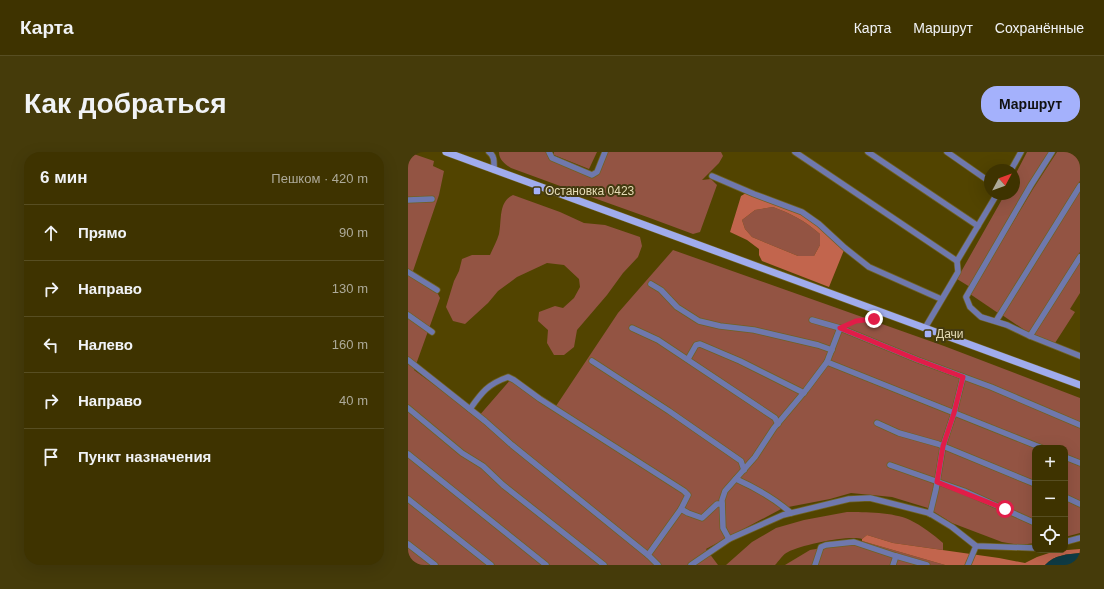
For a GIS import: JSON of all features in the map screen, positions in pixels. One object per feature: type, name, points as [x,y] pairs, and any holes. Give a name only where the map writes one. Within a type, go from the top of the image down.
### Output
[{"type":"main road","points":[[446,152],[1080,385]]},
{"type":"street","points":[[489,152],[492,154],[495,161],[494,170]]},
{"type":"street","points":[[549,152],[552,158],[592,175],[597,172],[605,152]]},
{"type":"street","points":[[795,152],[957,261]]},
{"type":"street","points":[[868,152],[978,226]]},
{"type":"street","points":[[947,152],[984,178]]},
{"type":"street","points":[[1014,164],[1021,152]]},
{"type":"street","points":[[1052,152],[1031,185],[966,297],[970,307],[977,315],[986,320],[996,321],[1080,356]]},
{"type":"street","points":[[712,176],[802,212],[819,224],[844,248],[869,267],[941,299]]},
{"type":"street","points":[[996,321],[1080,186]]},
{"type":"street","points":[[408,200],[432,199]]},
{"type":"street","points":[[925,328],[958,272],[957,261],[993,200]]},
{"type":"street","points":[[1030,336],[1080,257]]},
{"type":"street","points":[[408,272],[437,290]]},
{"type":"street","points":[[651,284],[661,290],[677,307],[699,321],[720,326],[754,330],[818,345],[832,350]]},
{"type":"street","points":[[408,315],[432,332]]},
{"type":"street","points":[[812,320],[840,328],[1080,424]]},
{"type":"street","points":[[632,328],[658,340],[688,358],[775,418],[778,424]]},
{"type":"street","points":[[728,539],[723,528],[722,500],[725,491],[755,457],[778,424],[827,362],[840,328]]},
{"type":"street","points":[[688,358],[696,345],[700,344],[740,361],[804,393]]},
{"type":"street","points":[[408,360],[470,409],[648,555],[658,565]]},
{"type":"street","points":[[592,361],[741,461],[744,470]]},
{"type":"street","points":[[827,362],[1034,445]]},
{"type":"street","points":[[470,409],[481,393],[495,382],[508,377],[684,491],[688,495],[681,509],[648,555]]},
{"type":"street","points":[[930,514],[943,446],[954,413],[963,377]]},
{"type":"street","points":[[408,408],[462,453],[483,466],[503,485],[604,565]]},
{"type":"street","points":[[877,423],[899,432],[943,446],[1032,483]]},
{"type":"street","points":[[408,454],[546,565]]},
{"type":"street","points":[[1068,458],[1080,463]]},
{"type":"street","points":[[890,465],[971,494],[1032,522]]},
{"type":"street","points":[[736,479],[776,500],[791,513]]},
{"type":"street","points":[[691,565],[728,539],[783,515],[849,499],[870,498],[930,514],[952,527],[976,546],[1032,548]]},
{"type":"street","points":[[1068,498],[1080,504]]},
{"type":"street","points":[[408,499],[491,565]]},
{"type":"street","points":[[681,509],[702,518],[717,504],[722,504]]},
{"type":"street","points":[[1068,541],[1080,538]]},
{"type":"street","points":[[815,565],[821,547],[826,545],[854,542],[927,565]]},
{"type":"street","points":[[408,544],[435,565]]},
{"type":"street","points":[[968,565],[976,546]]},
{"type":"street","points":[[893,565],[896,556]]},
{"type":"path","points":[[840,328],[856,321],[874,319]]},
{"type":"shaded area","points":[[408,152],[434,161],[433,166],[444,171],[439,195],[412,274],[437,292],[440,298],[414,370],[478,417],[511,379],[556,406],[618,313],[673,250],[944,346],[1080,398],[1080,533],[1068,536],[1068,445],[1032,445],[1032,543],[1020,545],[1002,542],[952,523],[928,508],[892,497],[851,493],[830,499],[783,508],[706,549],[718,565],[408,565]]},
{"type":"shaded area","points":[[499,152],[546,152],[549,159],[592,177],[603,152],[721,152],[723,156],[719,163],[702,180],[711,179],[717,185],[700,232],[693,234],[511,168],[501,160]]},
{"type":"shaded area","points":[[554,152],[597,152],[589,169],[554,155]]},
{"type":"shaded area","points":[[1027,152],[1051,152],[970,287],[957,279],[1002,200],[1020,200],[1020,165]]},
{"type":"shaded area","points":[[1057,152],[1080,152],[1080,181],[998,313],[970,294]]},
{"type":"shaded area","points":[[1080,191],[1080,252],[1029,333],[1002,315]]},
{"type":"shaded area","points":[[746,193],[801,213],[817,224],[844,250],[829,287],[762,261],[759,255],[759,249],[747,240],[730,232],[741,196]],"holes":[[[773,207],[792,215],[809,225],[820,234],[820,245],[814,256],[798,256],[752,237],[745,229],[742,220],[755,210]]]},
{"type":"shaded area","points":[[513,195],[560,212],[584,223],[605,225],[640,237],[642,246],[638,257],[623,273],[607,295],[577,330],[574,347],[564,355],[554,355],[547,343],[548,330],[538,321],[539,312],[555,306],[563,308],[574,298],[580,287],[579,279],[564,265],[547,263],[517,277],[498,291],[488,303],[465,324],[453,321],[446,307],[462,259],[472,255],[490,255],[499,234],[503,207],[508,198]]},
{"type":"shaded area","points":[[773,207],[798,218],[820,234],[820,245],[814,256],[798,256],[752,237],[745,229],[742,220],[755,210]]},
{"type":"shaded area","points":[[1080,261],[1080,293],[1070,309],[1075,312],[1055,343],[1034,335]]},
{"type":"shaded area","points":[[847,512],[870,512],[903,517],[919,525],[935,536],[943,543],[943,550],[893,543],[867,535],[862,539],[847,538],[794,549],[784,554],[775,565],[726,565],[752,542],[776,528],[804,520]]},
{"type":"shaded area","points":[[867,535],[893,543],[1025,563],[1049,553],[1068,553],[1068,550],[1080,549],[1080,553],[1057,557],[1045,565],[945,565],[862,541],[862,539]]},
{"type":"shaded area","points":[[862,541],[945,565],[785,565],[810,550]]},
{"type":"water","points":[[1080,553],[1080,565],[1045,565],[1057,557]]},
{"type":"place","name":"Остановка 0423","points":[[537,191]]},
{"type":"place","name":"Дачи","points":[[928,334]]},
{"type":"route","points":[[874,319],[856,321],[840,328],[963,377],[954,413],[943,446],[937,482],[1005,509]]}]
